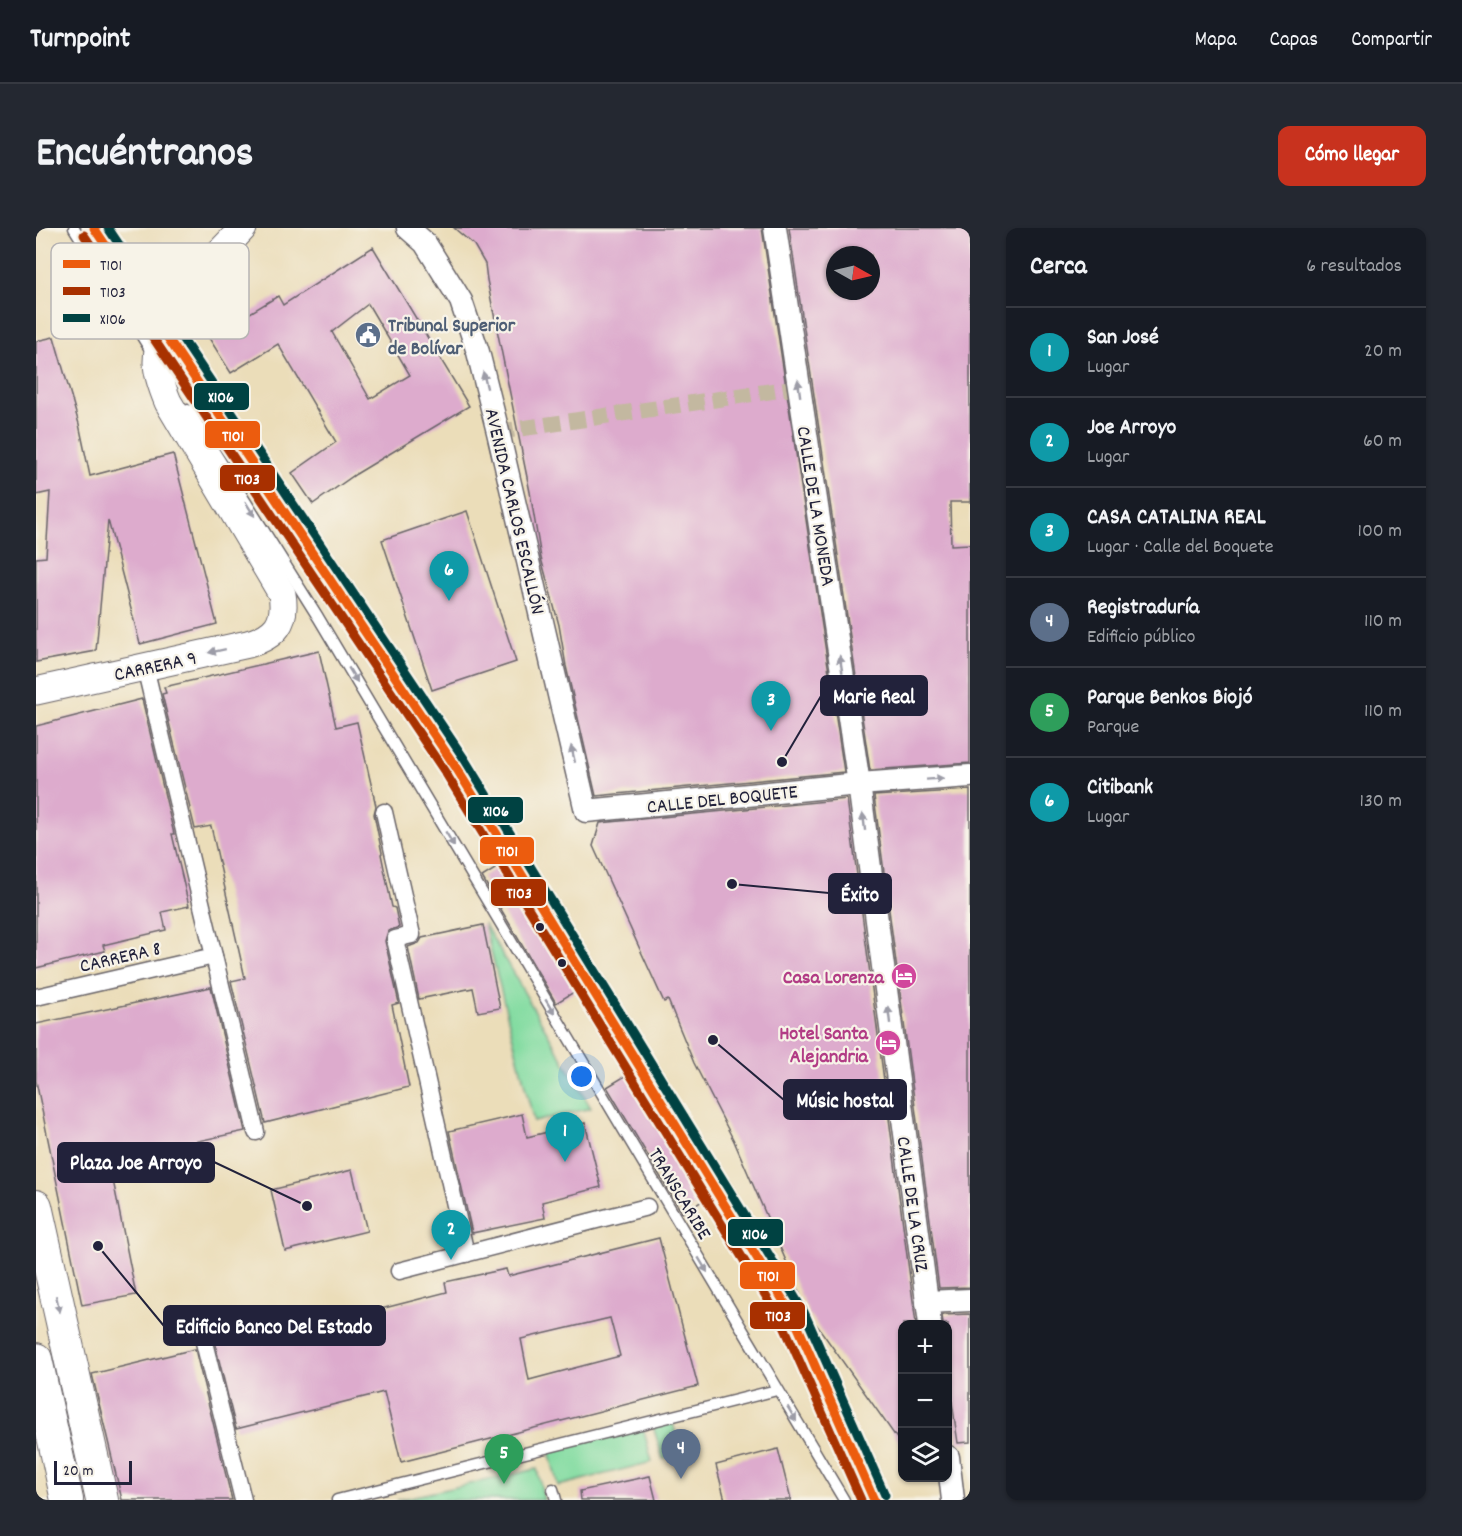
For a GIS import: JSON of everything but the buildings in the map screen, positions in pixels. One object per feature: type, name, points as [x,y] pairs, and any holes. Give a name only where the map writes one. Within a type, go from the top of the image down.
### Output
[{"type":"main road","points":[[36,1206],[102,1500]]},
{"type":"main road","points":[[36,1359],[67,1500]]},
{"type":"main road","points":[[46,1404],[79,1396]]},
{"type":"street","points":[[229,243],[243,228]]},
{"type":"street","name":"AVENIDA CARLOS ESCALLÓN","points":[[408,228],[425,243],[461,301],[478,352],[586,811]]},
{"type":"street","name":"CALLE DE LA MONEDA","points":[[776,228],[859,784]]},
{"type":"street","points":[[157,361],[161,339]]},
{"type":"street","name":"CARRERA 9","points":[[36,691],[248,644],[262,640],[280,624],[284,605],[282,594],[168,402],[157,361]]},
{"type":"street","points":[[145,667],[256,1132]]},
{"type":"street","name":"CALLE DEL BOQUETE","points":[[586,811],[859,784],[970,776]]},
{"type":"street","name":"CALLE DE LA CRUZ","points":[[859,784],[928,1313]]},
{"type":"street","points":[[384,812],[412,935],[395,939],[466,1254]]},
{"type":"street","name":"CARRERA 8","points":[[36,997],[214,956]]},
{"type":"street","points":[[399,1271],[647,1207]]},
{"type":"street","points":[[928,1313],[970,1300]]},
{"type":"street","points":[[199,1322],[243,1500]]},
{"type":"street","points":[[951,1482],[953,1500]]},
{"type":"lane","name":"TRANSCARIBE","points":[[74,228],[83,243]]},
{"type":"lane","name":"TRANSCARIBE","points":[[94,228],[104,243]]},
{"type":"lane","name":"TRANSCARIBE","points":[[143,339],[324,626],[843,1500]]},
{"type":"lane","name":"TRANSCARIBE","points":[[168,339],[455,766],[794,1318],[874,1500]]},
{"type":"lane","points":[[337,1500],[777,1390]]},
{"type":"green space","points":[[484,923],[591,1108],[534,1122]]},
{"type":"green space","points":[[671,1417],[682,1453],[663,1459],[652,1423]]},
{"type":"green space","points":[[643,1427],[652,1462],[558,1486],[549,1451]]},
{"type":"green space","points":[[537,1469],[544,1500],[397,1500]]},
{"type":"tunnel","points":[[498,432],[799,387]]},
{"type":"transit line","name":"T101","points":[[94,228],[104,243]]},
{"type":"transit line","name":"X106","points":[[108,228],[118,243]]},
{"type":"transit line","name":"T103","points":[[84,235],[89,243]]},
{"type":"transit line","name":"T103","points":[[154,339],[445,772],[783,1324],[861,1500]]},
{"type":"transit line","name":"T101","points":[[168,339],[455,766],[794,1318],[874,1500]]},
{"type":"transit line","name":"X106","points":[[182,339],[465,760],[804,1312],[885,1495]]},
{"type":"place","name":"Tribunal Superior de Bolívar","points":[[368,335]]},
{"type":"place","name":"Citibank","points":[[449,601]]},
{"type":"place","name":"CASA CATALINA REAL","points":[[771,731]]},
{"type":"place","name":"Marie Real","points":[[782,762]]},
{"type":"place","name":"Éxito","points":[[732,884]]},
{"type":"place","name":"Casa Lorenza","points":[[904,976]]},
{"type":"place","name":"Músic hostal","points":[[713,1040]]},
{"type":"place","name":"Hotel Santa Alejandria","points":[[888,1043]]},
{"type":"place","name":"San José","points":[[565,1162]]},
{"type":"place","name":"Plaza Joe Arroyo","points":[[307,1206]]},
{"type":"place","name":"Edificio Banco Del Estado","points":[[98,1246]]},
{"type":"place","name":"Joe Arroyo","points":[[451,1260]]},
{"type":"place","name":"Registraduría","points":[[681,1479]]},
{"type":"place","name":"Parque Benkos Biojó","points":[[504,1484]]}]
